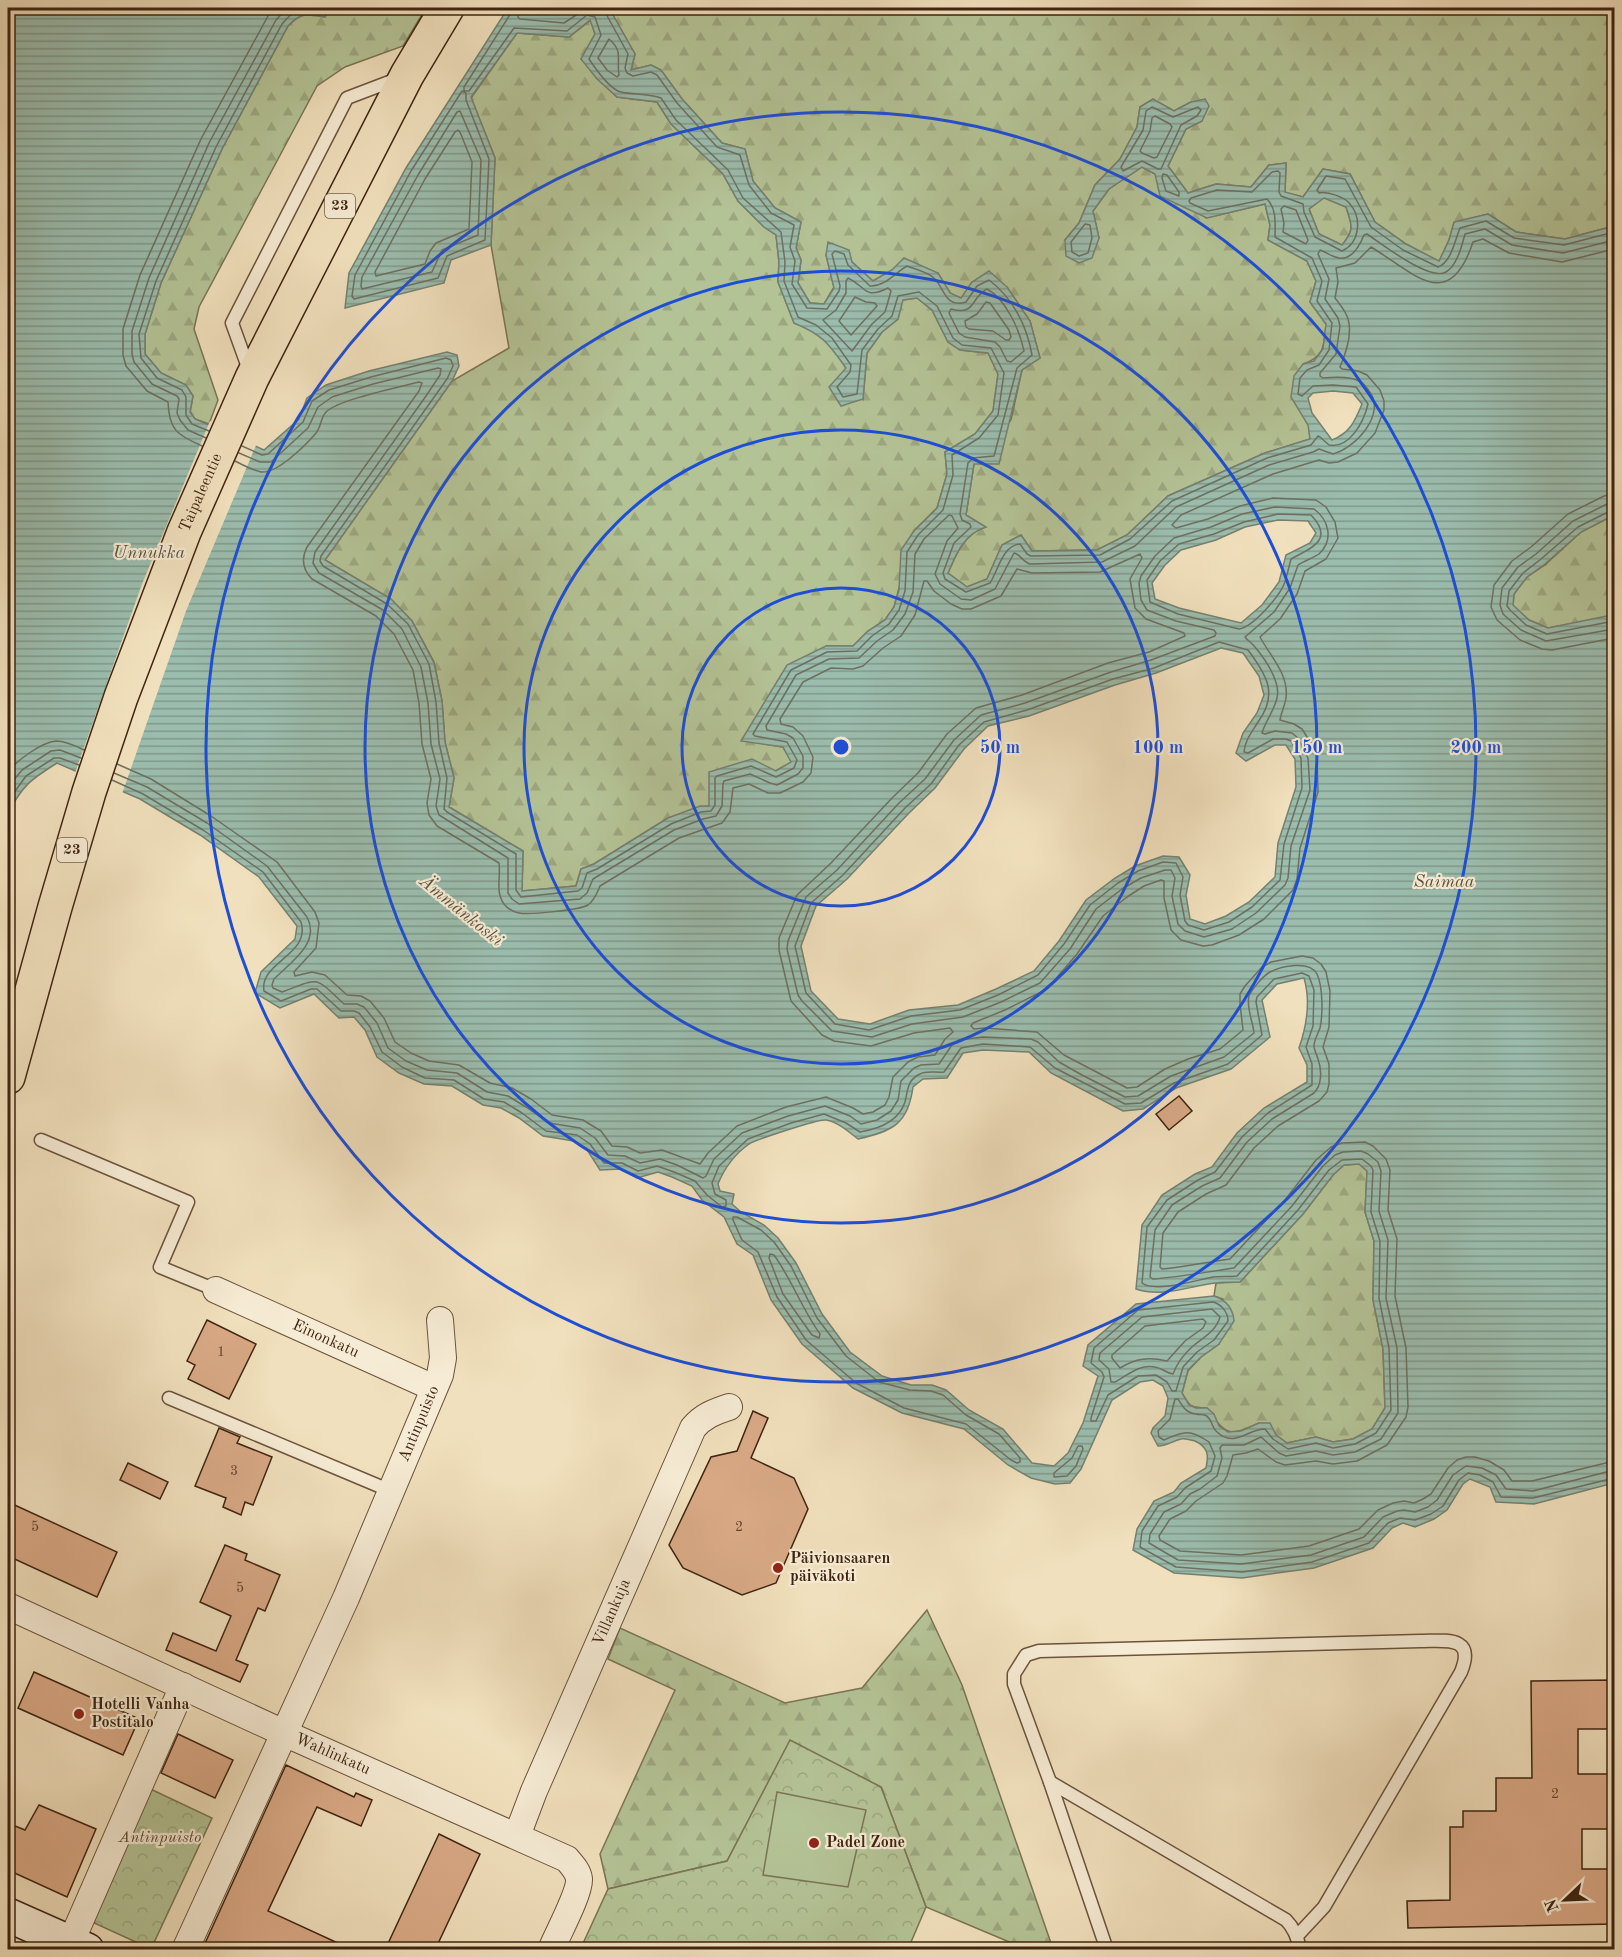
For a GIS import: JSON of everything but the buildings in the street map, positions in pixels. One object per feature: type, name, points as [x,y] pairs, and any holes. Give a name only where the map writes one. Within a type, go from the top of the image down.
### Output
[{"type":"highway","name":"Taipaleentie","points":[[8,1077],[54,908],[89,792],[121,697],[184,532],[252,378],[407,75],[447,8]]},
{"type":"street","name":"Einonkatu","points":[[216,1290],[434,1388]]},
{"type":"street","name":"Antinpuisto","points":[[185,1950],[346,1598],[440,1375],[443,1358],[440,1320]]},
{"type":"street","name":"Villankuja","points":[[517,1836],[538,1782],[693,1428],[701,1418],[729,1407]]},
{"type":"street","name":"Wahlinkatu","points":[[8,1606],[284,1733],[567,1859],[575,1868],[579,1879],[577,1890],[551,1950]]},
{"type":"street","points":[[8,1915],[79,1946],[183,1686]]},
{"type":"lane","points":[[252,378],[232,322],[346,98],[407,75]]},
{"type":"lane","points":[[41,1140],[188,1202],[160,1267],[216,1290]]},
{"type":"lane","points":[[169,1398],[391,1491]]},
{"type":"lane","points":[[1107,1950],[1014,1684],[1014,1674],[1022,1660],[1031,1652],[1420,1641],[1458,1642],[1464,1647],[1466,1654],[1461,1672],[1324,1907],[1297,1936]]},
{"type":"lane","points":[[1050,1782],[1286,1920],[1292,1925],[1300,1950]]},
{"type":"green space","points":[[331,8],[426,8],[403,46],[345,67],[317,86],[199,307],[194,329],[218,400],[209,424],[195,419],[190,412],[193,396],[186,385],[161,373],[145,354],[145,334],[161,283],[222,149],[288,26],[297,18],[305,15],[325,17]]},
{"type":"green space","points":[[609,8],[1614,8],[1614,226],[1565,239],[1516,232],[1488,214],[1454,223],[1439,262],[1406,244],[1375,222],[1350,174],[1323,169],[1303,197],[1285,193],[1286,163],[1269,165],[1251,187],[1216,184],[1188,193],[1168,166],[1186,129],[1202,121],[1191,102],[1174,111],[1153,99],[1140,107],[1137,127],[1120,159],[1095,185],[1079,223],[1065,240],[1099,238],[1093,211],[1109,189],[1142,167],[1155,174],[1206,218],[1265,204],[1270,225],[1268,240],[1307,261],[1316,281],[1310,302],[1326,324],[1322,349],[1316,358],[1303,364],[1310,439],[1265,453],[1168,496],[1127,535],[1097,550],[1032,551],[1021,535],[1002,545],[987,579],[967,587],[948,573],[966,540],[971,534],[985,527],[966,515],[974,464],[1011,420],[1022,370],[1040,358],[1030,321],[1007,287],[972,282],[962,298],[950,294],[938,273],[892,270],[873,281],[852,262],[826,255],[834,287],[824,304],[810,303],[798,283],[801,260],[796,248],[801,222],[775,208],[753,181],[745,149],[722,143],[682,99],[661,70],[651,65],[631,70],[635,54]]},
{"type":"green space","points":[[591,20],[595,34],[581,59],[617,97],[657,102],[671,124],[723,174],[738,201],[764,227],[776,235],[779,262],[778,282],[794,323],[812,330],[828,343],[842,361],[863,399],[867,353],[882,332],[898,319],[902,300],[917,298],[932,310],[948,342],[960,350],[988,353],[998,374],[993,411],[975,434],[945,452],[947,474],[937,508],[914,531],[894,607],[885,620],[868,631],[853,646],[826,646],[742,740],[783,747],[792,762],[709,806],[668,818],[594,864],[581,869],[576,886],[522,891],[523,851],[449,807],[454,778],[445,742],[442,701],[434,662],[412,621],[391,599],[325,560],[452,381],[509,348],[491,245],[495,158],[471,98],[517,33],[569,37]]},
{"type":"green space","points":[[1324,197],[1346,207],[1351,231],[1342,245],[1319,234],[1309,209]]},
{"type":"green space","points":[[1614,515],[1614,616],[1548,628],[1529,620],[1513,606],[1514,594],[1527,577],[1545,565],[1581,532]]},
{"type":"green space","points":[[1359,1164],[1367,1171],[1365,1212],[1374,1241],[1373,1300],[1383,1349],[1385,1408],[1372,1429],[1353,1439],[1333,1442],[1316,1437],[1287,1443],[1259,1423],[1234,1432],[1224,1429],[1207,1408],[1192,1406],[1182,1393],[1188,1371],[1201,1357],[1219,1344],[1223,1299],[1214,1296],[1216,1283],[1240,1282],[1303,1214],[1333,1175],[1344,1165]]},
{"type":"green space","points":[[927,1610],[962,1685],[1053,1949],[1026,1949],[926,1907],[881,1787],[790,1741],[727,1861],[608,1889],[600,1854],[675,1690],[608,1659],[620,1628],[785,1703],[862,1688]]},
{"type":"green space","points":[[790,1740],[881,1787],[926,1907],[908,1949],[580,1950],[608,1889],[727,1861]]},
{"type":"green space","name":"Antinpuisto","points":[[142,1785],[212,1818],[151,1949],[81,1917]]},
{"type":"green space","name":"Padel Zone","points":[[777,1792],[866,1810],[848,1887],[763,1875]]},
{"type":"water","points":[[8,8],[331,8],[325,17],[305,15],[297,18],[288,26],[222,149],[161,283],[145,334],[145,354],[161,373],[186,385],[193,396],[190,412],[195,419],[264,450],[299,419],[307,398],[326,385],[369,371],[447,352],[457,355],[459,366],[452,381],[325,560],[391,599],[412,621],[434,663],[442,701],[445,742],[454,778],[449,807],[523,851],[522,891],[576,886],[581,869],[594,864],[668,818],[700,806],[709,806],[709,772],[752,759],[776,771],[791,762],[783,747],[741,741],[787,665],[826,646],[853,646],[868,631],[885,620],[894,607],[899,590],[901,550],[914,531],[937,508],[947,474],[945,452],[975,434],[993,411],[998,374],[988,353],[960,350],[948,342],[932,310],[917,298],[903,300],[898,319],[882,332],[867,353],[863,399],[841,406],[829,387],[846,368],[824,341],[794,323],[778,282],[779,262],[776,235],[764,227],[738,201],[723,174],[671,124],[657,102],[617,97],[597,79],[581,59],[595,34],[590,20],[569,37],[517,33],[471,97],[495,158],[491,245],[451,260],[444,283],[345,308],[349,273],[406,168],[508,8],[609,8],[635,54],[631,70],[651,65],[661,70],[682,99],[722,143],[745,149],[753,181],[775,208],[801,222],[796,248],[801,260],[798,283],[810,303],[824,304],[834,288],[826,255],[828,242],[849,250],[852,262],[873,281],[892,270],[904,258],[938,273],[950,293],[961,298],[972,282],[989,271],[1007,287],[1030,321],[1040,358],[1022,370],[999,464],[974,464],[966,515],[986,527],[978,530],[966,540],[948,573],[967,587],[987,579],[1002,545],[1021,535],[1032,551],[1097,550],[1127,535],[1168,496],[1265,453],[1310,439],[1308,425],[1291,397],[1294,376],[1303,364],[1314,361],[1323,349],[1326,324],[1310,302],[1316,281],[1307,261],[1268,240],[1270,225],[1265,204],[1207,218],[1160,196],[1155,174],[1142,167],[1109,189],[1093,211],[1099,238],[1092,258],[1079,263],[1066,256],[1065,240],[1079,223],[1095,185],[1120,159],[1137,127],[1140,107],[1153,99],[1174,111],[1191,102],[1205,99],[1209,106],[1202,121],[1186,129],[1168,166],[1188,193],[1216,184],[1251,187],[1269,165],[1286,163],[1285,192],[1303,197],[1323,169],[1350,174],[1375,222],[1406,244],[1439,261],[1454,222],[1488,214],[1516,232],[1565,239],[1614,226],[1614,515],[1581,532],[1527,577],[1514,594],[1513,605],[1529,620],[1548,628],[1614,616],[1614,1483],[1534,1504],[1496,1502],[1490,1487],[1470,1479],[1463,1484],[1447,1510],[1434,1519],[1415,1527],[1403,1523],[1392,1528],[1373,1548],[1314,1568],[1242,1578],[1174,1573],[1133,1550],[1137,1529],[1154,1501],[1174,1492],[1181,1483],[1206,1468],[1207,1455],[1203,1446],[1188,1439],[1158,1446],[1151,1433],[1165,1416],[1168,1398],[1163,1386],[1153,1380],[1140,1382],[1112,1400],[1081,1469],[1070,1483],[1055,1484],[1031,1478],[1008,1465],[964,1429],[902,1413],[853,1388],[802,1344],[771,1300],[753,1255],[737,1244],[724,1217],[702,1200],[692,1186],[658,1172],[637,1178],[621,1169],[600,1170],[586,1148],[574,1141],[543,1136],[501,1108],[483,1105],[452,1086],[424,1084],[399,1073],[377,1057],[365,1030],[354,1017],[339,1018],[314,994],[280,1008],[255,993],[261,972],[295,939],[297,926],[259,877],[200,835],[140,799],[57,763],[28,784],[8,813]],"holes":[[[1324,198],[1346,207],[1351,231],[1342,245],[1319,234],[1309,209]],[[1333,391],[1353,393],[1362,404],[1348,430],[1332,440],[1312,413],[1308,398],[1313,393]],[[1278,520],[1308,521],[1316,533],[1310,543],[1286,555],[1279,582],[1262,605],[1241,623],[1179,608],[1155,599],[1152,583],[1165,565],[1181,550],[1216,540],[1245,527]],[[1221,648],[1243,653],[1259,676],[1264,695],[1257,713],[1243,733],[1236,753],[1246,761],[1275,745],[1286,745],[1295,759],[1296,787],[1278,843],[1275,877],[1249,902],[1226,916],[1205,924],[1190,919],[1186,895],[1190,875],[1179,857],[1163,856],[1135,866],[1086,900],[1059,941],[1034,971],[958,1005],[909,1010],[870,1024],[838,1019],[811,991],[801,946],[816,906],[847,879],[935,788],[964,749],[988,726],[1029,716],[1156,673]],[[1304,978],[1307,1013],[1299,1048],[1307,1065],[1307,1082],[1264,1108],[1237,1133],[1212,1167],[1195,1174],[1162,1195],[1142,1225],[1136,1289],[1166,1292],[1216,1283],[1240,1282],[1303,1214],[1333,1175],[1344,1165],[1359,1164],[1367,1171],[1365,1212],[1374,1241],[1373,1300],[1383,1349],[1385,1408],[1372,1429],[1353,1439],[1333,1442],[1316,1437],[1287,1443],[1276,1435],[1270,1423],[1259,1423],[1241,1431],[1228,1432],[1219,1426],[1214,1414],[1207,1408],[1196,1408],[1189,1405],[1182,1393],[1188,1370],[1219,1344],[1234,1321],[1228,1305],[1214,1296],[1136,1304],[1088,1345],[1083,1366],[1098,1376],[1083,1423],[1068,1453],[1054,1466],[1032,1463],[1003,1429],[969,1410],[946,1390],[932,1385],[911,1385],[882,1376],[850,1352],[822,1314],[796,1263],[778,1238],[764,1225],[732,1204],[734,1194],[720,1191],[718,1184],[735,1157],[749,1144],[764,1138],[826,1120],[839,1125],[858,1139],[889,1129],[903,1118],[911,1100],[913,1087],[923,1079],[947,1078],[963,1053],[983,1050],[1029,1052],[1051,1073],[1123,1111],[1143,1109],[1176,1088],[1231,1069],[1270,1037],[1262,1000],[1277,984]]]},
{"type":"pier","points":[[210,421],[257,443],[186,611],[122,794],[75,773],[142,584]]},
{"type":"place","name":"Päivionsaaren päiväkoti","points":[[778,1568]]},
{"type":"place","name":"Hotelli Vanha Postitalo","points":[[79,1714]]},
{"type":"place","name":"Padel Zone","points":[[814,1843]]},
{"type":"water label","name":"Unnukka","points":[[149,553]]},
{"type":"water label","name":"Saimaa","points":[[1444,882]]},
{"type":"water label","name":"Ämmänkoski","points":[[461,911]]}]
